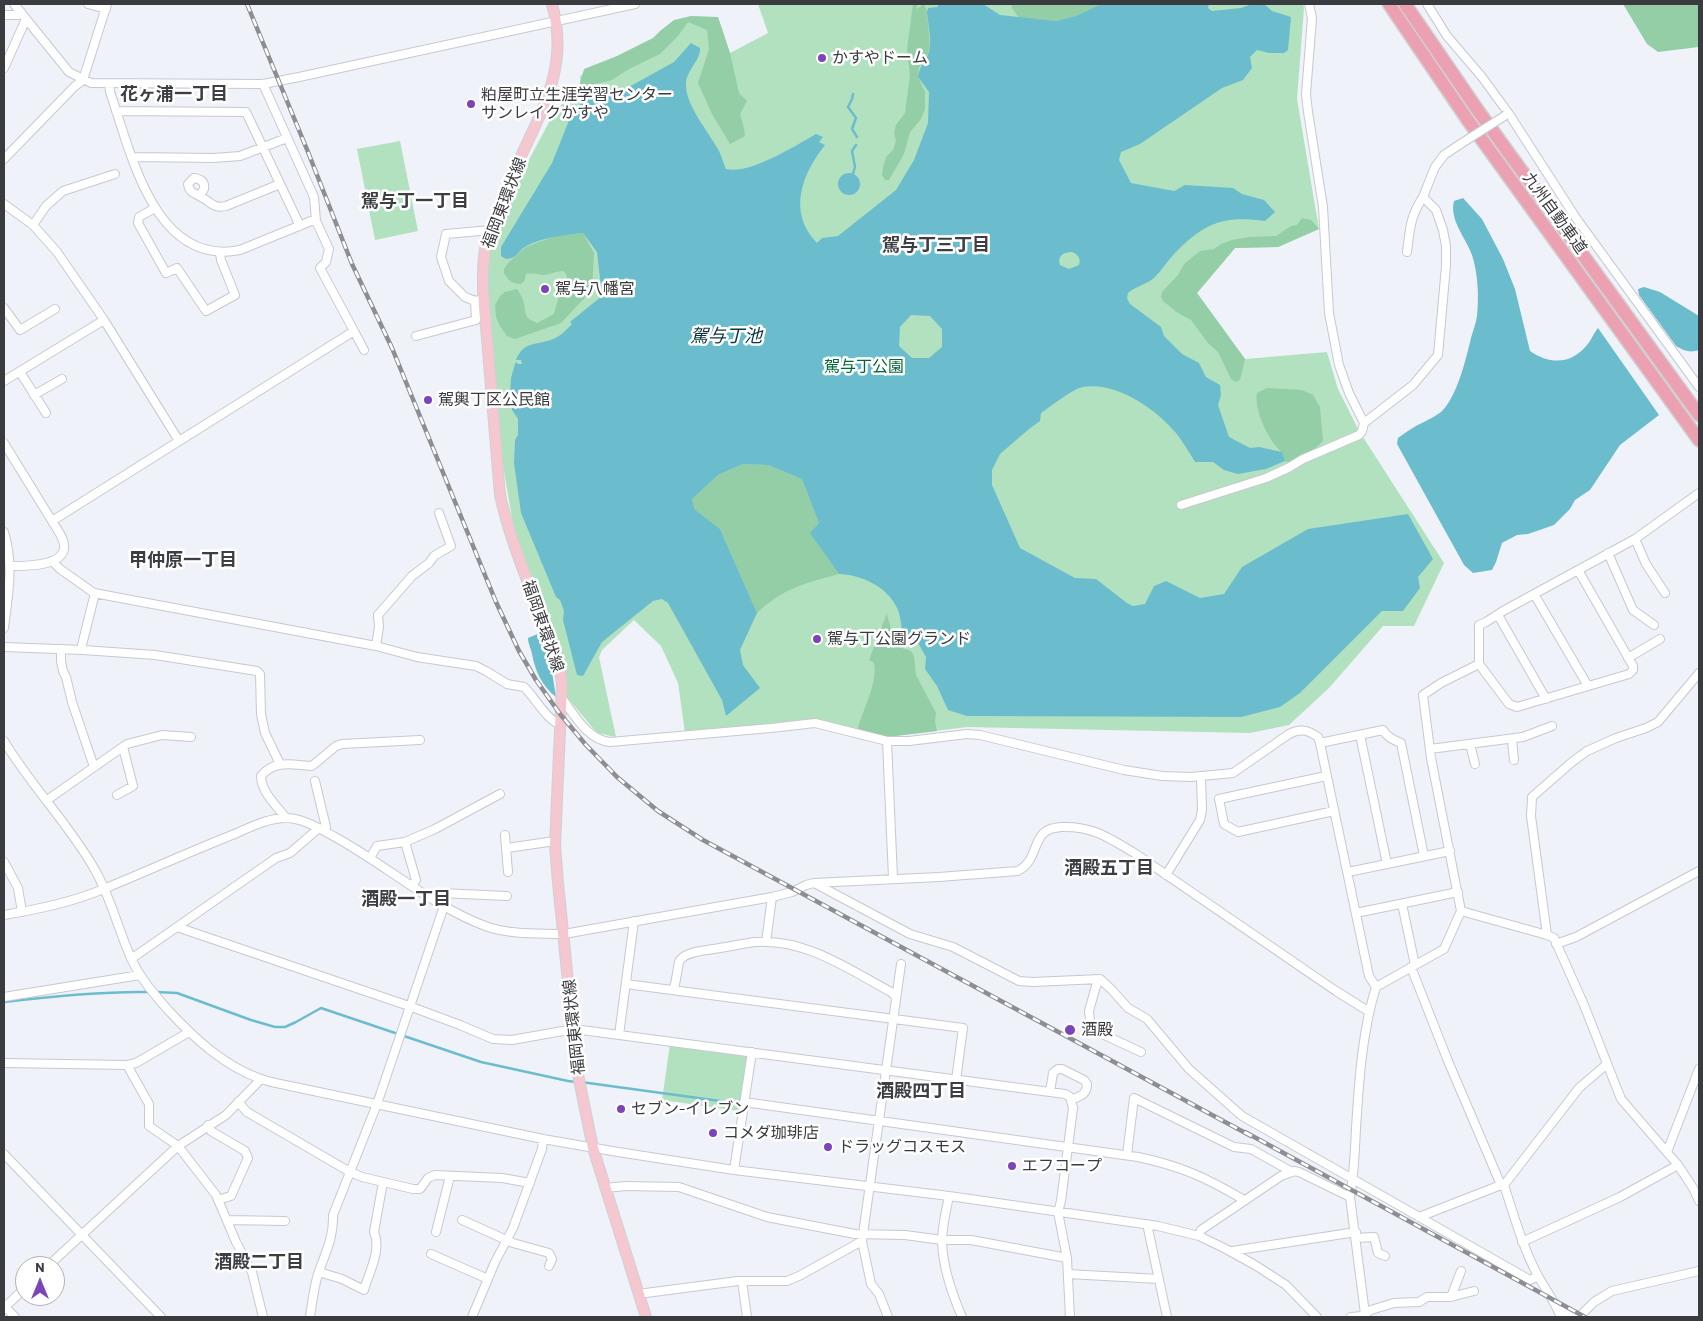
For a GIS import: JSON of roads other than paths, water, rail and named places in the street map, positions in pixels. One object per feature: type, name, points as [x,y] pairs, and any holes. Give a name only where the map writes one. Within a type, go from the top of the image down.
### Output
[{"type":"highway","name":"九州自動車道","points":[[1389,4],[1468,119],[1699,440]]},
{"type":"highway","name":"九州自動車道","points":[[1405,4],[1479,112],[1699,415]]},
{"type":"main road","name":"福岡東環状線","points":[[552,4],[557,20],[558,49],[555,73],[548,97],[515,168],[486,244],[479,300],[500,495],[512,538],[560,670],[561,697],[555,841],[577,1070],[593,1148],[646,1317]]},
{"type":"street","points":[[14,4],[69,72],[91,83],[109,84],[263,84],[557,20],[612,6],[635,4]]},
{"type":"street","points":[[4,159],[74,86],[83,80],[107,6],[88,4]]},
{"type":"street","points":[[1309,4],[1312,18],[1306,94],[1323,207],[1329,313],[1339,364],[1349,393],[1364,423]]},
{"type":"street","points":[[1427,4],[1447,36],[1482,77],[1576,218],[1699,387]]},
{"type":"street","points":[[4,15],[21,12]]},
{"type":"street","points":[[4,68],[26,19]]},
{"type":"street","points":[[109,84],[110,92],[144,190],[155,208],[174,230],[187,241],[204,250],[220,253],[240,250],[311,221],[316,221]]},
{"type":"street","points":[[263,84],[314,197],[316,221],[329,249],[326,262],[320,268],[364,350]]},
{"type":"street","points":[[116,110],[246,112],[300,226]]},
{"type":"street","points":[[1407,252],[1411,220],[1415,209],[1444,155],[1507,114]]},
{"type":"street","points":[[133,157],[226,158],[240,156],[287,138]]},
{"type":"street","points":[[33,225],[46,206],[63,191],[115,174]]},
{"type":"street","points":[[200,195],[210,204],[222,207],[280,184]]},
{"type":"street","points":[[1181,505],[1266,478],[1302,459],[1359,435],[1364,423],[1413,385],[1438,355],[1446,246],[1436,210],[1423,196]]},
{"type":"street","points":[[4,204],[33,225],[57,252],[104,320],[178,440]]},
{"type":"street","points":[[155,208],[139,217],[138,223],[166,273],[177,268],[206,311],[235,295],[220,253]]},
{"type":"street","points":[[416,336],[476,320],[479,300],[465,298],[449,281],[441,257],[446,234],[491,230]]},
{"type":"street","points":[[4,308],[20,330],[55,309]]},
{"type":"street","points":[[4,382],[104,320]]},
{"type":"street","points":[[52,521],[354,331]]},
{"type":"street","points":[[20,372],[46,413]]},
{"type":"street","points":[[34,394],[62,379]]},
{"type":"street","points":[[4,443],[64,542],[64,550],[61,555],[52,561],[28,566],[10,566]]},
{"type":"street","points":[[1578,570],[1633,666],[1633,670],[1629,674],[1517,707],[1509,704],[1480,664],[1479,625],[1608,553],[1635,539],[1699,493]]},
{"type":"street","points":[[376,646],[379,627],[378,615],[412,576],[429,563],[434,556],[451,546],[439,513]]},
{"type":"street","points":[[4,532],[10,566],[4,628]]},
{"type":"street","points":[[1635,539],[1646,564],[1665,593]]},
{"type":"street","points":[[1608,553],[1633,610],[1654,625]]},
{"type":"street","points":[[52,561],[60,569],[95,593],[376,646],[417,658],[476,666],[507,684],[524,687],[556,724],[560,724]]},
{"type":"street","points":[[83,650],[82,645],[95,593]]},
{"type":"street","points":[[1534,594],[1588,686]]},
{"type":"street","points":[[1498,615],[1546,699]]},
{"type":"street","points":[[1628,658],[1660,639]]},
{"type":"street","points":[[4,647],[154,655],[257,671],[260,674],[261,714],[265,733],[280,764]]},
{"type":"street","points":[[61,649],[63,671],[94,767]]},
{"type":"street","points":[[1365,1314],[1350,1197],[1358,1096],[1368,1011],[1376,987],[1444,949],[1461,911],[1430,749],[1423,695],[1441,683],[1480,664]]},
{"type":"street","points":[[1547,935],[1531,816],[1532,797],[1587,751],[1658,722],[1699,673]]},
{"type":"street","points":[[561,697],[587,731],[601,741],[610,742],[815,723],[888,741],[909,741],[980,734],[1124,770],[1162,776],[1201,777],[1233,773],[1296,730],[1304,730],[1318,737],[1320,743],[1369,976],[1376,987]]},
{"type":"street","points":[[1430,749],[1523,737],[1552,726]]},
{"type":"street","points":[[1320,743],[1383,730],[1386,735],[1401,743],[1424,856]]},
{"type":"street","points":[[47,800],[127,744],[162,734],[191,737]]},
{"type":"street","points":[[1360,735],[1387,864]]},
{"type":"street","points":[[1512,739],[1514,760]]},
{"type":"street","points":[[286,818],[264,790],[261,782],[261,776],[272,766],[280,764],[312,766],[336,746],[342,744],[420,740]]},
{"type":"street","points":[[4,741],[80,844],[104,889],[131,958],[152,992],[189,1032],[213,1052],[261,1079],[542,1139],[593,1148],[734,1170],[948,1196],[1147,1224],[1199,1236],[1255,1264],[1286,1285],[1317,1317]]},
{"type":"street","points":[[888,741],[893,878]]},
{"type":"street","points":[[1470,744],[1475,764]]},
{"type":"street","points":[[117,795],[133,786],[123,747]]},
{"type":"street","points":[[1326,776],[1219,800],[1222,816],[1224,824],[1238,832],[1334,811]]},
{"type":"street","points":[[1166,875],[1200,820],[1202,810],[1201,777]]},
{"type":"street","points":[[131,958],[276,858],[290,853],[326,827],[315,781]]},
{"type":"street","points":[[370,858],[377,846],[405,842],[500,794]]},
{"type":"street","points":[[4,915],[70,902],[263,822],[286,818],[295,819],[322,830],[370,858],[444,906],[469,919],[499,930],[564,934],[772,897],[792,892],[814,882],[1018,871],[1026,866],[1032,858],[1040,837],[1045,831],[1051,828],[1087,828],[1103,834],[1136,854],[1368,1011]]},
{"type":"street","points":[[505,835],[508,872]]},
{"type":"street","points":[[507,848],[555,841]]},
{"type":"street","points":[[405,842],[416,880],[413,885]]},
{"type":"street","points":[[1348,872],[1450,851]]},
{"type":"street","points":[[4,862],[18,888],[22,912]]},
{"type":"street","points":[[1556,944],[1576,937],[1699,871]]},
{"type":"street","points":[[814,882],[910,934],[953,947],[1019,981],[1100,979],[1128,1008],[1147,1019],[1189,1069],[1242,1116],[1530,1280],[1538,1276]]},
{"type":"street","points":[[1356,913],[1458,892]]},
{"type":"street","points":[[436,901],[441,894],[507,896]]},
{"type":"street","points":[[766,942],[772,897]]},
{"type":"street","points":[[1402,904],[1413,966],[1448,1061],[1502,1185],[1522,1242],[1538,1276],[1556,1305],[1560,1317]]},
{"type":"street","points":[[310,1317],[319,1272],[327,1254],[333,1228],[332,1216],[377,1104],[444,906]]},
{"type":"street","points":[[1461,911],[1554,938],[1584,1005],[1622,1099],[1678,1165],[1699,1201]]},
{"type":"street","points":[[619,1035],[634,921]]},
{"type":"street","points":[[176,927],[409,1006],[493,1039],[512,1040],[574,1029],[1065,1094],[1070,1097],[1073,1108],[1058,1212],[1067,1258],[1070,1317]]},
{"type":"street","points":[[674,990],[680,958],[704,950],[766,942],[783,944],[819,954],[891,992],[896,997]]},
{"type":"street","points":[[888,1317],[878,1294],[871,1284],[863,1237],[901,964]]},
{"type":"street","points":[[4,997],[140,975]]},
{"type":"street","points":[[1100,979],[1096,986],[1089,1011],[1090,1021],[1100,1033],[1141,1052]]},
{"type":"street","points":[[626,984],[963,1028],[956,1080]]},
{"type":"street","points":[[4,1063],[127,1065],[136,1063],[189,1032]]},
{"type":"street","points":[[734,1170],[752,1052]]},
{"type":"street","points":[[1419,1217],[1502,1185],[1579,1088],[1607,1064]]},
{"type":"street","points":[[127,1065],[149,1104],[149,1126],[178,1146],[216,1195],[252,1272],[263,1317]]},
{"type":"street","points":[[1050,1092],[1053,1073],[1055,1070],[1062,1069],[1084,1080],[1087,1084],[1083,1096],[1071,1100]]},
{"type":"street","points":[[1667,1152],[1699,1069]]},
{"type":"street","points":[[59,1256],[178,1146],[226,1115],[261,1079]]},
{"type":"street","points":[[1127,1155],[1134,1098],[1234,1147],[1251,1149],[1292,1172]]},
{"type":"street","points":[[238,1102],[247,1112],[350,1172],[383,1182],[413,1189],[420,1189],[428,1178],[435,1176],[502,1178],[530,1183]]},
{"type":"street","points":[[744,1102],[1166,1162],[1215,1183],[1244,1200]]},
{"type":"street","points":[[208,1125],[211,1131],[245,1151],[248,1158],[231,1196],[218,1200]]},
{"type":"street","points":[[472,1317],[530,1183],[542,1149],[542,1139]]},
{"type":"street","points":[[4,1154],[161,1317]]},
{"type":"street","points":[[1522,1242],[1620,1197],[1678,1165]]},
{"type":"street","points":[[1199,1236],[1201,1230],[1264,1186],[1292,1172],[1299,1172],[1350,1197]]},
{"type":"street","points":[[436,1232],[450,1176]]},
{"type":"street","points":[[319,1272],[342,1279],[364,1290],[377,1246],[377,1238],[374,1232],[383,1182]]},
{"type":"street","points":[[606,1188],[626,1186],[679,1187],[767,1217],[863,1237],[905,1235],[942,1240],[971,1240],[1067,1258]]},
{"type":"street","points":[[948,1196],[942,1240],[943,1254],[952,1292],[962,1317]]},
{"type":"street","points":[[227,1220],[285,1221]]},
{"type":"street","points":[[462,1220],[506,1240],[549,1253],[552,1259],[549,1266]]},
{"type":"street","points":[[1147,1224],[1167,1317]]},
{"type":"street","points":[[1232,1252],[1356,1235],[1374,1237],[1378,1253],[1385,1256]]},
{"type":"street","points":[[638,1294],[742,1281],[787,1281],[799,1276],[863,1237]]},
{"type":"street","points":[[431,1254],[488,1280]]},
{"type":"street","points":[[1451,1297],[1461,1270]]},
{"type":"street","points":[[1580,1317],[1594,1302],[1612,1291],[1699,1271]]},
{"type":"street","points":[[1068,1274],[1159,1279]]},
{"type":"street","points":[[742,1281],[747,1317]]},
{"type":"street","points":[[1352,1317],[1394,1303],[1419,1302],[1427,1297],[1451,1297],[1474,1290]]},
{"type":"street","points":[[15,1297],[4,1306],[15,1317]]},
{"type":"street","points":[[1556,1305],[1575,1317]]},
{"type":"water","name":"駕与丁池","points":[[939,4],[983,4],[1000,15],[1056,21],[1076,16],[1101,4],[1209,4],[1208,8],[1212,11],[1241,8],[1252,4],[1264,4],[1272,11],[1291,17],[1288,50],[1284,53],[1269,53],[1257,50],[1250,57],[1252,68],[1243,80],[1222,88],[1140,144],[1121,152],[1119,160],[1131,183],[1174,191],[1185,185],[1233,188],[1242,194],[1264,200],[1275,212],[1265,221],[1237,219],[1205,228],[1185,243],[1158,274],[1128,293],[1127,298],[1130,304],[1161,327],[1164,336],[1182,354],[1199,363],[1206,377],[1220,385],[1221,395],[1218,405],[1229,437],[1250,448],[1259,447],[1282,452],[1285,461],[1266,469],[1238,474],[1224,470],[1213,462],[1195,462],[1184,443],[1158,415],[1122,393],[1096,386],[1079,388],[1041,413],[1040,421],[1000,454],[992,470],[992,485],[1020,548],[1075,578],[1096,579],[1133,606],[1145,604],[1154,586],[1166,581],[1200,598],[1224,594],[1242,567],[1308,529],[1408,514],[1433,559],[1418,577],[1420,588],[1403,611],[1382,611],[1300,693],[1280,707],[1241,717],[967,716],[948,710],[937,686],[925,669],[926,657],[917,641],[903,637],[899,613],[892,599],[879,587],[864,579],[839,574],[810,533],[819,523],[802,479],[768,465],[743,464],[718,475],[692,499],[694,509],[720,529],[757,613],[740,650],[743,665],[760,688],[726,716],[722,700],[668,603],[662,599],[653,601],[602,642],[583,676],[577,675],[563,620],[564,611],[560,600],[556,597],[521,513],[514,463],[518,419],[512,410],[510,396],[511,378],[516,362],[522,364],[521,360],[516,360],[523,349],[527,346],[553,339],[563,333],[572,324],[570,322],[602,296],[597,252],[583,233],[538,241],[525,247],[515,256],[506,259],[501,256],[501,247],[552,163],[570,118],[581,103],[594,96],[618,93],[674,62],[691,43],[700,48],[700,52],[687,77],[686,91],[698,118],[719,151],[726,169],[747,168],[772,158],[816,134],[823,137],[819,142],[825,145],[804,181],[800,206],[802,219],[817,243],[822,238],[838,236],[896,190],[914,160],[928,123],[929,92],[918,77],[920,68],[928,56],[930,48],[927,12],[928,8],[937,7]],"holes":[[[1072,252],[1078,257],[1079,265],[1069,269],[1060,265],[1060,257]],[[911,315],[930,316],[942,329],[942,347],[929,358],[912,358],[899,346],[900,327]]]},
{"type":"water","points":[[849,173],[859,180],[860,184],[853,194],[849,195],[839,188],[838,184],[845,174]]},
{"type":"water","points":[[1463,198],[1482,219],[1503,259],[1515,289],[1530,351],[1546,359],[1562,360],[1570,358],[1584,349],[1598,328],[1659,415],[1620,445],[1590,490],[1575,500],[1570,509],[1554,525],[1528,534],[1517,535],[1502,543],[1492,570],[1473,573],[1464,565],[1397,444],[1398,438],[1441,412],[1452,397],[1464,367],[1477,316],[1478,285],[1472,255],[1454,215],[1454,201]]},
{"type":"water","points":[[1644,287],[1660,292],[1699,316],[1699,350],[1687,351],[1676,346],[1639,295],[1638,289]]},
{"type":"water","points":[[540,633],[551,666],[556,697],[540,678],[528,642],[528,638]]},
{"type":"waterway","points":[[853,94],[848,107],[856,118],[852,129],[857,137]]},
{"type":"waterway","points":[[852,177],[855,167],[852,151],[856,145]]},
{"type":"waterway","points":[[4,1002],[77,994],[150,992]]},
{"type":"waterway","points":[[156,992],[177,993],[275,1027],[285,1027],[321,1008],[481,1062],[576,1082]]},
{"type":"waterway","points":[[581,1082],[742,1104]]},
{"type":"railway","points":[[247,4],[352,264],[392,348],[496,602],[519,651],[536,680],[560,714],[586,745],[617,777],[658,811],[703,840],[1251,1136]]},
{"type":"railway","points":[[1245,1132],[1585,1317]]},
{"type":"place","name":"かすやドーム","points":[[822,58]]},
{"type":"place","name":"粕屋町立生涯学習センター サンレイクかすや","points":[[471,104]]},
{"type":"place","name":"駕与八幡宮","points":[[545,289]]},
{"type":"place","name":"駕輿丁区公民館","points":[[428,400]]},
{"type":"place","name":"駕与丁公園グランド","points":[[817,639]]},
{"type":"place","name":"酒殿","points":[[1070,1030]]},
{"type":"place","name":"セブン-イレブン","points":[[621,1109]]},
{"type":"place","name":"コメダ珈琲店","points":[[713,1133]]},
{"type":"place","name":"ドラッグコスモス","points":[[828,1147]]},
{"type":"place","name":"エフコープ","points":[[1012,1166]]},
{"type":"district","name":"花ヶ浦一丁目","points":[[174,94]]},
{"type":"district","name":"駕与丁一丁目","points":[[415,201]]},
{"type":"district","name":"駕与丁三丁目","points":[[936,245]]},
{"type":"district","name":"甲仲原一丁目","points":[[183,560]]},
{"type":"district","name":"酒殿五丁目","points":[[1109,868]]},
{"type":"district","name":"酒殿一丁目","points":[[406,899]]},
{"type":"district","name":"酒殿四丁目","points":[[921,1091]]},
{"type":"district","name":"酒殿二丁目","points":[[259,1262]]},
{"type":"park label","name":"駕与丁公園","points":[[864,367]]}]
